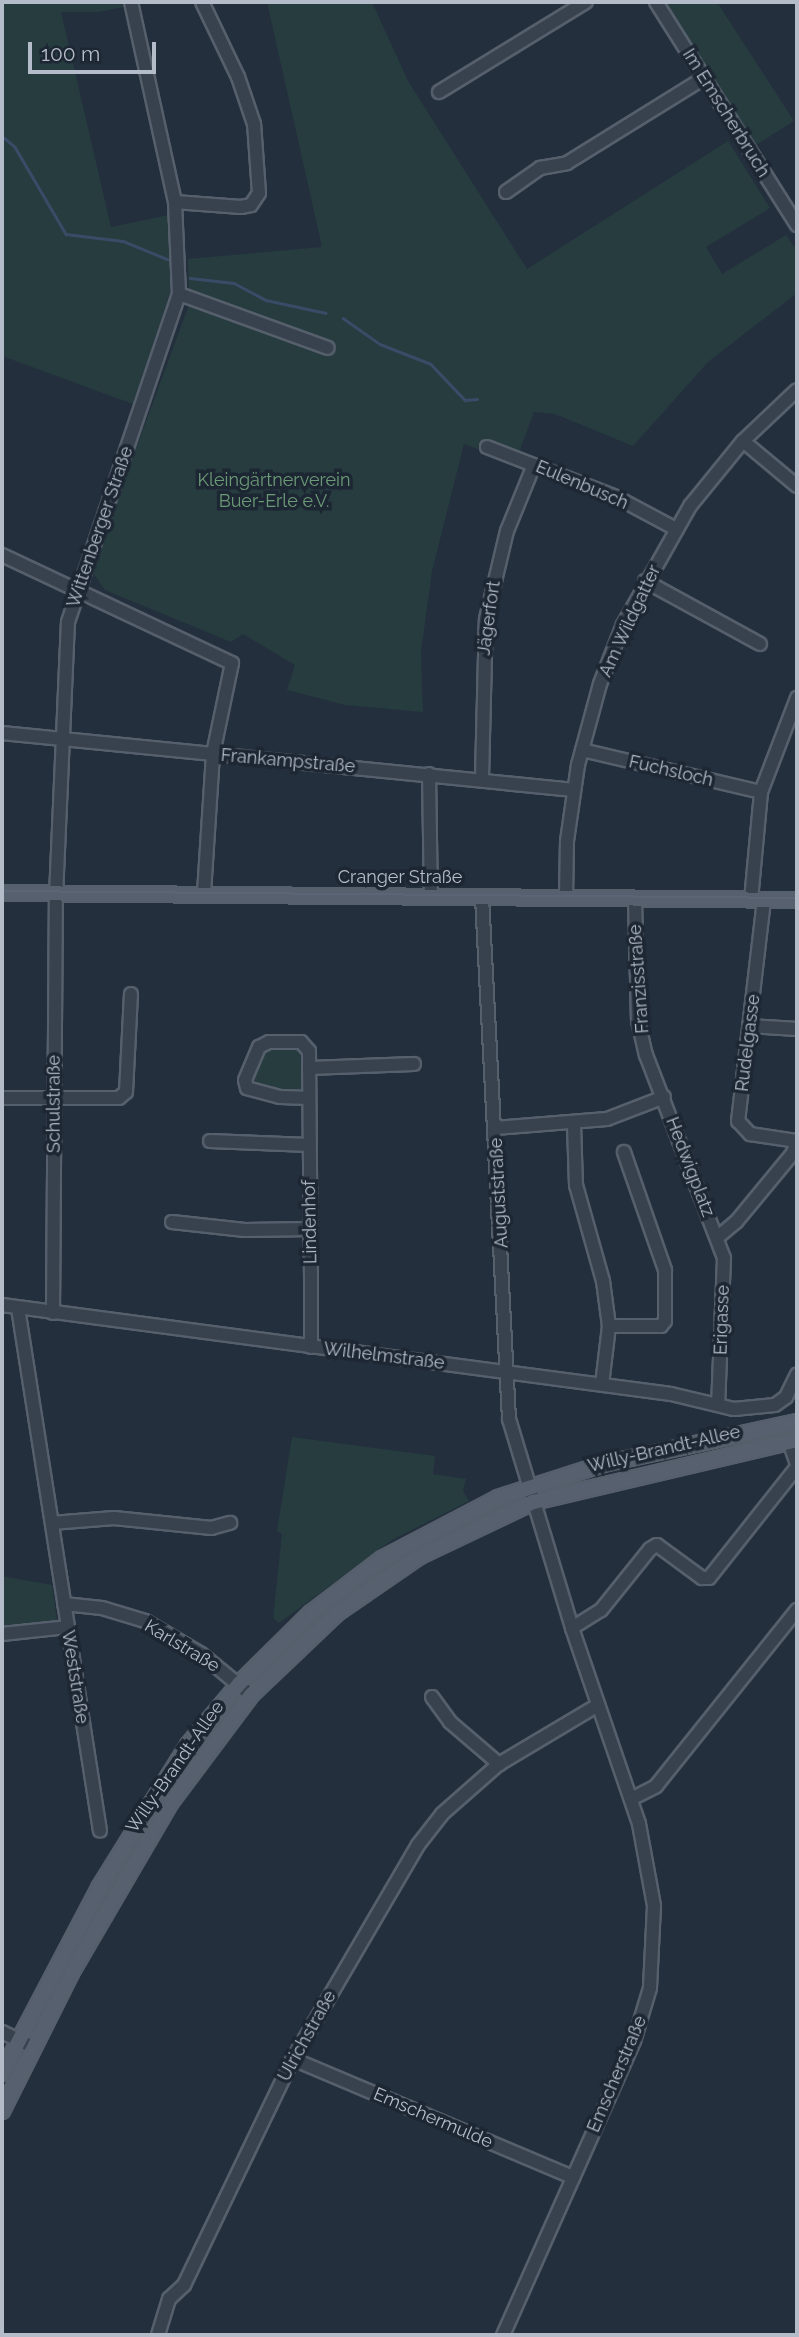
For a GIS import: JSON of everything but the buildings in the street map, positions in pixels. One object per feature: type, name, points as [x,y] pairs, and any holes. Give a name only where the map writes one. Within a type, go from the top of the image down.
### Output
[{"type":"main road","name":"Cranger Straße","points":[[2,893],[797,900]]},
{"type":"main road","name":"Willy-Brandt-Allee","points":[[2,2073],[134,1828],[188,1745],[239,1684],[300,1623],[382,1559],[438,1527],[527,1487],[668,1448],[797,1422]]},
{"type":"main road","name":"Willy-Brandt-Allee","points":[[2,2111],[33,2047],[137,1854],[212,1742],[251,1695],[293,1651],[379,1582],[420,1556],[533,1502],[793,1440]]},
{"type":"street","points":[[175,202],[241,207],[251,205],[259,193],[254,124],[238,77],[202,2]]},
{"type":"street","points":[[439,92],[586,2]]},
{"type":"street","name":"Im Emscherbruch","points":[[656,2],[797,225]]},
{"type":"street","points":[[136,4],[175,202],[179,294],[328,348]]},
{"type":"street","points":[[506,192],[540,168],[567,163],[704,78]]},
{"type":"street","name":"Wittenberger Straße","points":[[56,894],[68,622],[75,592],[179,294]]},
{"type":"street","name":"Am Wildgatter","points":[[566,898],[574,790],[582,750],[600,684],[645,581],[676,529],[743,441],[797,390]]},
{"type":"street","points":[[743,441],[797,486]]},
{"type":"street","name":"Eulenbusch","points":[[486,447],[616,497],[676,529]]},
{"type":"street","name":"Jägerfort","points":[[482,778],[486,619],[507,531],[534,465]]},
{"type":"street","points":[[2,555],[75,592],[233,663],[213,754],[204,895]]},
{"type":"street","points":[[645,581],[760,644]]},
{"type":"street","name":"Rudelgasse","points":[[797,698],[761,792],[749,1026],[738,1121],[741,1129],[797,1141]]},
{"type":"street","name":"Frankampstraße","points":[[2,733],[482,778],[574,790]]},
{"type":"street","name":"Fuchsloch","points":[[582,750],[761,792]]},
{"type":"street","points":[[429,774],[431,898]]},
{"type":"street","name":"Schulstraße","points":[[53,1313],[56,894]]},
{"type":"street","name":"Auguststraße","points":[[482,897],[509,1373],[509,1419],[527,1487]]},
{"type":"street","name":"Franzisstraße","points":[[635,898],[638,1021],[664,1097]]},
{"type":"street","points":[[2,1098],[119,1098],[126,1092],[131,994]]},
{"type":"street","points":[[749,1026],[797,1029]]},
{"type":"street","name":"Lindenhof","points":[[309,1098],[254,1092],[244,1080],[259,1047],[269,1042],[301,1042],[308,1048],[309,1068],[311,1229],[311,1347]]},
{"type":"street","points":[[309,1068],[414,1064]]},
{"type":"street","points":[[495,1128],[574,1125],[607,1119],[664,1097]]},
{"type":"street","name":"Hedwigplatz","points":[[664,1097],[718,1237],[736,1222],[793,1153],[797,1141]]},
{"type":"street","points":[[574,1125],[576,1185],[603,1281],[609,1326],[602,1385]]},
{"type":"street","points":[[210,1141],[309,1145]]},
{"type":"street","points":[[609,1326],[661,1326],[665,1321],[665,1269],[624,1152]]},
{"type":"street","points":[[172,1222],[245,1230],[311,1229]]},
{"type":"street","name":"Erigasse","points":[[718,1237],[724,1258],[719,1405]]},
{"type":"street","name":"Wilhelmstraße","points":[[2,1306],[764,1409],[786,1397],[797,1374]]},
{"type":"street","name":"Weststraße","points":[[18,1308],[100,1831]]},
{"type":"street","points":[[572,1628],[601,1611],[650,1549],[657,1545],[702,1578],[709,1578],[797,1466],[793,1440]]},
{"type":"street","name":"Emscherstraße","points":[[503,2335],[634,2041],[650,1988],[654,1906],[645,1847],[631,1799],[527,1487]]},
{"type":"street","points":[[52,1523],[114,1518],[211,1528],[230,1523]]},
{"type":"street","name":"Karlstraße","points":[[64,1604],[102,1608],[145,1621],[201,1654],[251,1695]]},
{"type":"street","points":[[631,1799],[656,1786],[797,1610]]},
{"type":"street","points":[[2,1634],[67,1627]]},
{"type":"street","points":[[432,1698],[450,1722],[499,1764]]},
{"type":"street","name":"Ulrichstraße","points":[[158,2335],[169,2299],[184,2285],[293,2059],[418,1845],[442,1814],[499,1764],[598,1705]]},
{"type":"street","points":[[2,2032],[33,2047]]},
{"type":"street","name":"Emschermulde","points":[[293,2059],[573,2177]]},
{"type":"green space","points":[[2,2],[122,2],[123,7],[98,12],[61,12],[111,227],[169,215],[172,287],[133,404],[2,356]]},
{"type":"green space","name":"Kleingärtnerverein Buer-Erle e.V.","points":[[267,2],[372,2],[408,81],[527,269],[728,141],[770,208],[706,247],[722,274],[786,235],[797,251],[797,293],[708,362],[633,446],[555,414],[534,412],[515,463],[464,444],[432,571],[421,652],[423,712],[345,705],[287,690],[295,665],[243,634],[231,642],[105,590],[91,570],[189,305],[188,259],[322,247]]},
{"type":"green space","points":[[665,2],[717,2],[794,121],[756,145]]},
{"type":"green space","points":[[300,1046],[302,1095],[249,1085],[263,1048]]},
{"type":"green space","points":[[292,1437],[435,1456],[433,1474],[466,1479],[463,1491],[469,1501],[392,1540],[279,1623],[273,1618],[282,1534],[277,1531]]},
{"type":"green space","points":[[2,1576],[52,1585],[57,1621],[2,1626]]},
{"type":"waterway","points":[[2,136],[15,147],[66,234],[123,241],[167,259]]},
{"type":"waterway","points":[[190,278],[234,283],[266,300],[326,313]]},
{"type":"waterway","points":[[343,318],[380,344],[431,364],[465,400],[477,399]]},
{"type":"tram line","points":[[2,891],[797,898]]}]
